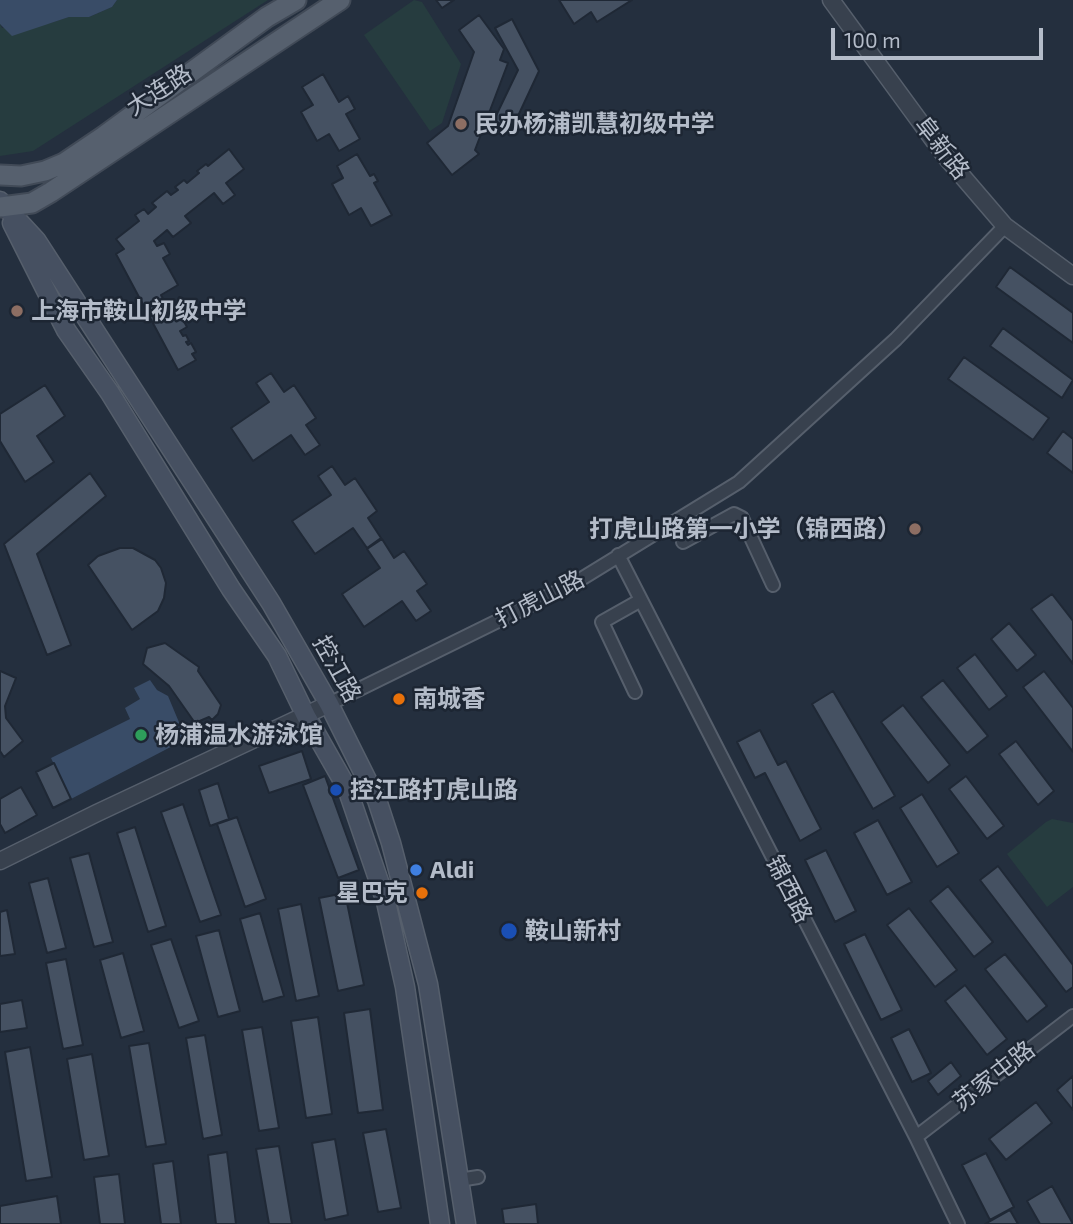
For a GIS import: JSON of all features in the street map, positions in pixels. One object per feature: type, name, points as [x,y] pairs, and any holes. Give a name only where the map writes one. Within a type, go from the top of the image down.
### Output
[{"type":"main road","name":"大连路","points":[[0,175],[21,176],[45,171],[64,163],[267,17],[296,0]]},
{"type":"main road","name":"大连路","points":[[2,205],[32,202],[51,192],[340,0]]},
{"type":"main road","name":"控江路","points":[[2,205],[36,240],[271,603],[329,704],[377,800],[402,881],[428,984],[466,1224]]},
{"type":"main road","name":"控江路","points":[[2,205],[66,330],[110,393],[231,589],[277,656],[306,716],[347,789],[386,902],[404,986],[440,1224]]},
{"type":"street","name":"阜新路","points":[[831,0],[945,156],[1004,226],[1073,276]]},
{"type":"street","name":"打虎山路","points":[[0,861],[306,716],[573,584],[739,482],[896,339],[1004,226]]},
{"type":"street","points":[[683,542],[734,514],[743,518],[773,584]]},
{"type":"street","name":"锦西路","points":[[618,555],[916,1137],[957,1224]]},
{"type":"street","points":[[635,692],[602,622],[641,600]]},
{"type":"street","name":"苏家屯路","points":[[916,1137],[1073,1016]]},
{"type":"street","points":[[459,1180],[478,1177]]},
{"type":"green space","points":[[117,0],[268,0],[33,151],[0,156],[0,24],[2,28],[51,23],[69,17],[89,17],[112,7]]},
{"type":"green space","points":[[414,0],[422,2],[461,64],[442,123],[430,131],[364,35]]},
{"type":"green space","points":[[1052,819],[1073,823],[1073,887],[1047,907],[1007,854]]},
{"type":"water","points":[[0,0],[117,0],[112,7],[89,17],[69,17],[12,36],[0,24]]},
{"type":"water","name":"杨浦温水游泳馆","points":[[150,680],[157,690],[168,696],[186,739],[71,799],[51,758],[130,719],[125,708],[140,699],[134,688]]},
{"type":"building","points":[[436,0],[454,0],[442,8]]},
{"type":"building","points":[[559,0],[632,0],[597,22],[591,12],[574,24]]},
{"type":"building","points":[[479,15],[504,49],[500,60],[508,63],[475,150],[479,154],[452,175],[427,143],[448,126],[474,52],[459,30]]},
{"type":"building","points":[[512,19],[539,71],[511,131],[493,122],[518,70],[495,28]]},
{"type":"building","points":[[323,74],[339,102],[348,96],[355,109],[346,114],[360,139],[339,151],[329,134],[317,141],[301,112],[313,105],[302,87]]},
{"type":"building","points":[[229,149],[244,169],[226,183],[235,195],[223,204],[214,193],[185,216],[191,223],[173,237],[167,230],[154,241],[157,246],[164,243],[170,254],[163,258],[178,285],[161,295],[173,318],[180,314],[187,327],[180,331],[183,336],[186,335],[189,341],[186,342],[188,345],[191,343],[196,352],[192,354],[196,360],[178,370],[116,254],[124,249],[116,239],[139,221],[135,215],[144,209],[148,214],[156,207],[152,203],[167,191],[171,195],[178,190],[175,187],[184,180],[187,183],[199,173],[197,171],[206,164],[208,166]]},
{"type":"building","points":[[357,154],[370,176],[374,174],[378,181],[374,183],[392,215],[371,226],[361,208],[349,215],[332,184],[343,178],[337,166]]},
{"type":"building","points":[[1010,267],[1073,313],[1073,343],[996,287]]},
{"type":"building","points":[[1003,328],[1073,380],[1062,398],[990,346]]},
{"type":"building","points":[[964,357],[1049,418],[1033,440],[948,379]]},
{"type":"building","points":[[271,373],[284,392],[294,385],[316,418],[306,425],[320,445],[305,455],[291,435],[253,461],[231,428],[269,402],[256,383]]},
{"type":"building","points":[[45,385],[65,416],[37,436],[54,462],[25,482],[0,441],[0,414]]},
{"type":"building","points":[[1063,431],[1073,439],[1073,473],[1047,453]]},
{"type":"building","points":[[332,466],[345,485],[355,478],[377,511],[368,518],[381,538],[367,548],[353,528],[315,554],[292,521],[331,495],[318,476]]},
{"type":"building","points":[[90,473],[106,496],[37,554],[71,645],[47,655],[4,544]]},
{"type":"building","points":[[382,539],[394,558],[404,551],[427,584],[417,591],[431,611],[416,621],[402,601],[364,627],[342,594],[380,568],[367,549]]},
{"type":"building","points":[[120,548],[133,548],[155,560],[166,583],[164,598],[158,611],[132,630],[88,565],[98,556]]},
{"type":"building","points":[[1052,594],[1073,621],[1073,664],[1031,609]]},
{"type":"building","points":[[1009,623],[1036,655],[1017,671],[991,639]]},
{"type":"building","points":[[165,643],[199,667],[198,671],[221,705],[212,720],[209,717],[195,723],[169,686],[143,664],[147,648]]},
{"type":"building","points":[[975,654],[1007,696],[989,710],[957,668]]},
{"type":"building","points":[[0,671],[16,678],[5,706],[6,718],[23,741],[4,757],[0,751]]},
{"type":"building","points":[[1044,671],[1073,708],[1073,752],[1023,687]]},
{"type":"building","points":[[943,680],[988,736],[967,753],[921,697]]},
{"type":"building","points":[[833,691],[895,796],[873,809],[812,704]]},
{"type":"building","points":[[903,705],[950,765],[928,783],[881,722]]},
{"type":"building","points":[[760,730],[778,765],[786,761],[821,829],[800,841],[765,773],[755,778],[737,742]]},
{"type":"building","points":[[1016,741],[1054,791],[1038,805],[999,754]]},
{"type":"building","points":[[302,751],[311,779],[269,793],[259,766]]},
{"type":"building","points":[[54,763],[71,799],[53,808],[36,772]]},
{"type":"building","points":[[325,776],[359,870],[338,878],[303,785]]},
{"type":"building","points":[[966,776],[1004,826],[987,839],[949,789]]},
{"type":"building","points":[[218,783],[229,819],[210,826],[199,790]]},
{"type":"building","points":[[21,787],[37,815],[5,833],[0,824],[0,799]]},
{"type":"building","points":[[922,794],[959,853],[937,867],[900,808]]},
{"type":"building","points":[[183,804],[221,915],[200,922],[161,812]]},
{"type":"building","points":[[237,817],[266,899],[245,907],[217,824]]},
{"type":"building","points":[[878,820],[912,882],[887,895],[854,833]]},
{"type":"building","points":[[135,827],[166,926],[148,932],[117,833]]},
{"type":"building","points":[[826,850],[856,911],[835,922],[805,860]]},
{"type":"building","points":[[89,853],[113,942],[94,947],[70,858]]},
{"type":"building","points":[[998,866],[1073,965],[1073,987],[1066,992],[980,880]]},
{"type":"building","points":[[48,878],[66,948],[47,953],[29,883]]},
{"type":"building","points":[[948,886],[993,942],[974,957],[930,901]]},
{"type":"building","points":[[345,893],[364,985],[338,991],[319,898]]},
{"type":"building","points":[[301,904],[319,996],[296,1001],[278,909]]},
{"type":"building","points":[[909,908],[957,970],[935,987],[887,925]]},
{"type":"building","points":[[7,910],[15,954],[0,956],[0,912]]},
{"type":"building","points":[[260,913],[284,996],[263,1002],[240,919]]},
{"type":"building","points":[[219,930],[240,1011],[218,1017],[196,936]]},
{"type":"building","points":[[865,934],[902,1010],[881,1020],[844,944]]},
{"type":"building","points":[[171,939],[199,1021],[179,1028],[151,945]]},
{"type":"building","points":[[123,953],[144,1031],[121,1038],[100,960]]},
{"type":"building","points":[[1005,954],[1047,1006],[1027,1022],[985,969]]},
{"type":"building","points":[[66,959],[83,1045],[63,1049],[46,963]]},
{"type":"building","points":[[965,985],[1007,1039],[987,1055],[945,1001]]},
{"type":"building","points":[[22,1000],[27,1028],[0,1032],[0,1004]]},
{"type":"building","points":[[370,1009],[383,1110],[358,1113],[344,1013]]},
{"type":"building","points":[[318,1017],[332,1114],[306,1118],[291,1021]]},
{"type":"building","points":[[262,1027],[279,1128],[259,1131],[242,1030]]},
{"type":"building","points":[[909,1029],[931,1073],[912,1082],[891,1038]]},
{"type":"building","points":[[205,1035],[222,1135],[203,1139],[186,1038]]},
{"type":"building","points":[[149,1043],[166,1144],[146,1147],[129,1046]]},
{"type":"building","points":[[30,1047],[52,1177],[26,1181],[5,1052]]},
{"type":"building","points":[[92,1054],[109,1156],[84,1160],[67,1059]]},
{"type":"building","points":[[951,1062],[961,1076],[938,1095],[928,1081]]},
{"type":"building","points":[[1073,1076],[1073,1110],[1057,1090]]},
{"type":"building","points":[[1036,1102],[1052,1123],[1006,1160],[989,1139]]},
{"type":"building","points":[[386,1129],[401,1208],[378,1212],[363,1133]]},
{"type":"building","points":[[335,1139],[348,1215],[325,1220],[312,1143]]},
{"type":"building","points":[[279,1146],[292,1224],[269,1224],[256,1149]]},
{"type":"building","points":[[227,1152],[236,1224],[216,1224],[208,1155]]},
{"type":"building","points":[[986,1153],[1014,1207],[990,1220],[962,1165]]},
{"type":"building","points":[[173,1161],[181,1224],[161,1224],[153,1164]]},
{"type":"building","points":[[119,1174],[125,1224],[100,1224],[94,1177]]},
{"type":"building","points":[[1052,1186],[1073,1224],[1040,1224],[1027,1201]]},
{"type":"building","points":[[57,1196],[61,1224],[0,1224],[0,1206]]},
{"type":"building","points":[[536,1204],[538,1224],[504,1224],[502,1209]]},
{"type":"building","points":[[1010,1210],[1018,1224],[985,1224]]},
{"type":"place","name":"民办杨浦凯慧初级中学","points":[[461,124]]},
{"type":"place","name":"上海市鞍山初级中学","points":[[17,311]]},
{"type":"place","name":"打虎山路第一小学（锦西路）","points":[[915,529]]},
{"type":"place","name":"南城香","points":[[399,699]]},
{"type":"place","name":"杨浦温水游泳馆","points":[[141,735]]},
{"type":"place","name":"控江路打虎山路","points":[[336,790]]},
{"type":"place","name":"Aldi","points":[[416,870]]},
{"type":"place","name":"星巴克","points":[[422,893]]},
{"type":"place","name":"鞍山新村","points":[[509,931]]}]
